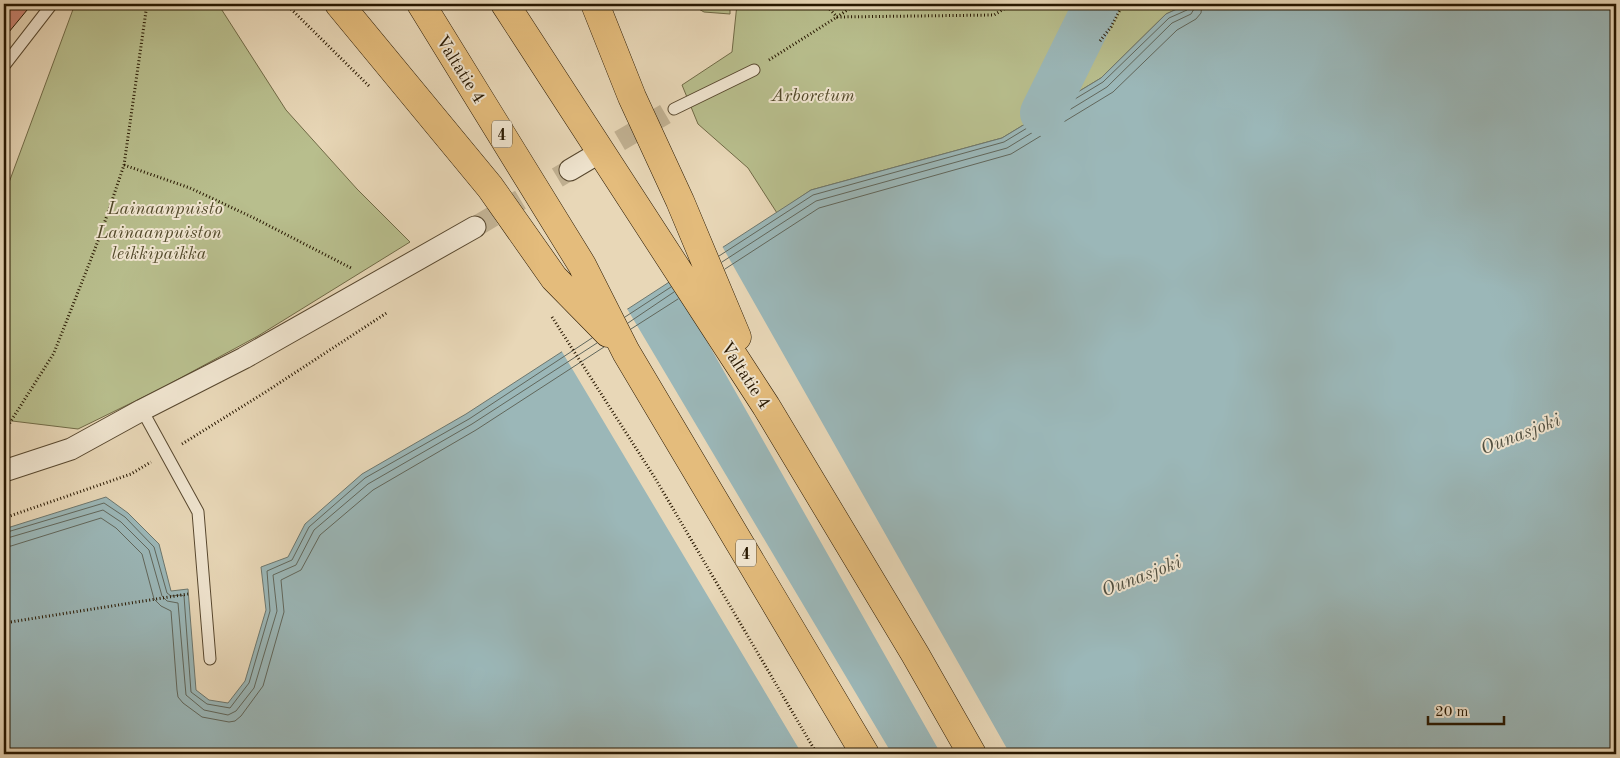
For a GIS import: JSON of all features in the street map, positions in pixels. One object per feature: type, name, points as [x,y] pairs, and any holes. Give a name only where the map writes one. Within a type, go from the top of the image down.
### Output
[{"type":"highway","points":[[339,4],[490,187],[554,278],[626,352]]},
{"type":"highway","name":"Valtatie 4","points":[[421,4],[582,264],[626,352],[865,754]]},
{"type":"highway","name":"Valtatie 4","points":[[505,4],[766,406],[915,654],[972,754]]},
{"type":"highway","points":[[595,4],[632,97],[680,201],[766,406]]},
{"type":"street","points":[[570,170],[592,157]]},
{"type":"street","points":[[4,471],[71,449],[244,358],[475,227]]},
{"type":"lane","points":[[4,66],[52,4]]},
{"type":"lane","points":[[674,109],[754,70]]},
{"type":"lane","points":[[142,410],[198,512],[210,660]]},
{"type":"path","points":[[4,432],[54,353],[100,236],[124,165],[147,4]]},
{"type":"path","points":[[825,4],[837,17],[994,15],[1012,4]]},
{"type":"path","points":[[754,70],[856,4]]},
{"type":"path","points":[[1100,41],[1111,27],[1123,4]]},
{"type":"path","points":[[124,165],[190,188],[378,281]]},
{"type":"path","points":[[547,309],[655,478],[818,754]]},
{"type":"path","points":[[4,518],[131,474],[264,393],[388,312]]},
{"type":"path","points":[[4,624],[189,594]]},
{"type":"green space","name":"Lainaanpuisto","points":[[75,4],[218,4],[286,110],[357,189],[410,242],[258,336],[162,388],[78,429],[4,420],[4,196]]},
{"type":"green space","points":[[690,4],[730,4],[730,14],[704,12]]},
{"type":"green space","name":"Arboretum","points":[[737,4],[1188,4],[1166,14],[1101,78],[1002,138],[811,190],[777,213],[748,168],[698,124],[682,85],[732,52]]},
{"type":"water","name":"Ounasjoki","points":[[1188,4],[1616,4],[1616,754],[4,754],[4,529],[106,497],[128,513],[159,544],[171,591],[188,589],[196,690],[209,700],[228,703],[245,681],[266,610],[261,567],[288,557],[305,524],[362,474],[466,414],[811,190],[1002,138],[1101,78],[1166,14]]},
{"type":"pier","points":[[722,246],[1010,754],[941,754],[671,278]]},
{"type":"pier","points":[[626,307],[892,754],[802,754],[561,350]]},
{"type":"building","points":[[4,4],[32,4],[4,38]]},
{"type":"waterway","points":[[1043,113],[1097,4]]},
{"type":"tunnel","points":[[592,157],[674,109]]},
{"type":"tunnel","points":[[475,227],[570,170]]},
{"type":"park label","name":"Lainaanpuiston leikkipaikka","points":[[159,242]]}]
